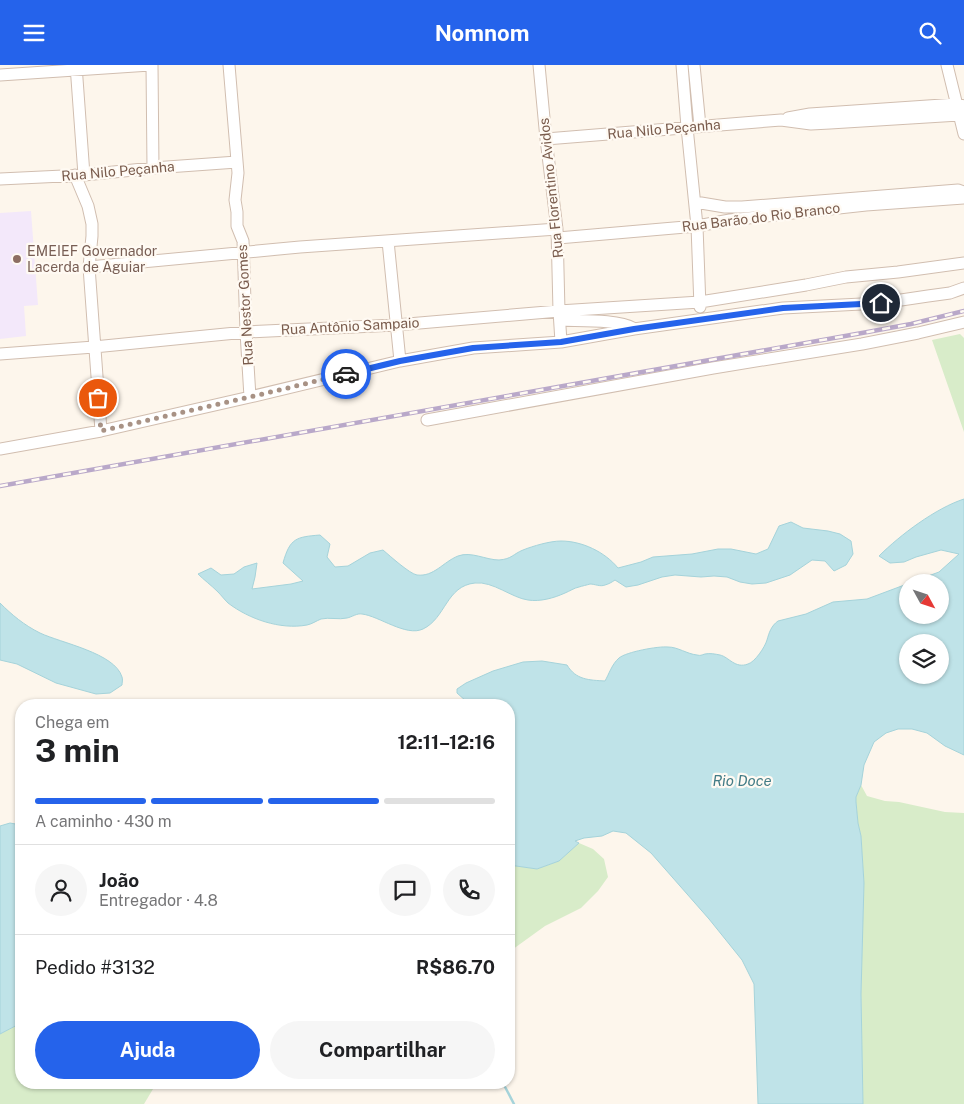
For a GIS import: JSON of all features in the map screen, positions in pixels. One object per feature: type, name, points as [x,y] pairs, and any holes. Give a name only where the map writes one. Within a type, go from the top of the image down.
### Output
[{"type":"street","points":[[0,75],[76,68],[151,65],[153,168]]},
{"type":"street","name":"Rua Nestor Gomes","points":[[229,65],[238,181],[234,200],[237,212],[237,226],[243,241],[244,253],[250,397]]},
{"type":"street","name":"Rua Florentino Avidos","points":[[539,65],[558,233],[561,342]]},
{"type":"street","points":[[682,65],[686,127],[697,226],[700,319]]},
{"type":"street","points":[[694,65],[700,126]]},
{"type":"street","points":[[947,65],[961,109],[964,134]]},
{"type":"street","points":[[76,68],[79,175],[92,224],[89,267],[101,431]]},
{"type":"street","name":"Rua Nilo Peçanha","points":[[546,139],[782,120],[810,124],[830,123],[961,109]]},
{"type":"street","name":"Rua Nilo Peçanha","points":[[0,179],[79,175],[237,162]]},
{"type":"street","points":[[694,202],[725,207],[742,207],[958,190],[964,192]]},
{"type":"street","name":"Rua Barão do Rio Branco","points":[[388,241],[697,226],[730,220],[866,205],[964,198]]},
{"type":"street","points":[[89,267],[388,241],[400,361]]},
{"type":"street","name":"Rua Antônio Sampaio","points":[[0,354],[246,332],[559,315],[700,302],[846,277],[964,263]]},
{"type":"street","points":[[0,449],[101,431],[400,361],[473,348],[561,342],[634,329],[783,308],[881,303],[928,297],[964,288]]},
{"type":"street","points":[[559,315],[617,323],[634,329]]},
{"type":"street","points":[[427,420],[713,368],[862,344],[964,322]]},
{"type":"shaded area","name":"EMEIEF Governador Lacerda de Aguiar","points":[[31,211],[38,305],[24,306],[26,336],[0,339],[0,213]]},
{"type":"green space","points":[[960,334],[964,338],[964,432],[932,340]]},
{"type":"green space","points":[[861,785],[867,796],[885,801],[899,802],[945,812],[964,813],[964,1104],[863,1104],[861,994],[864,883],[861,836],[856,802]]},
{"type":"green space","points":[[579,843],[593,849],[604,859],[608,877],[598,891],[581,908],[545,926],[515,948],[515,866],[537,869],[559,861]]},
{"type":"green space","points":[[15,1026],[15,1089],[153,1089],[144,1104],[0,1104],[0,1034]]},
{"type":"water","name":"Rio Doce","points":[[964,499],[964,755],[945,746],[927,733],[912,729],[898,729],[886,733],[874,742],[864,765],[861,785],[856,797],[864,883],[861,994],[863,1104],[758,1104],[754,984],[742,960],[651,853],[626,833],[613,831],[602,836],[575,841],[579,843],[559,861],[537,869],[515,866],[515,699],[464,699],[457,693],[457,689],[493,671],[523,662],[542,661],[567,665],[574,674],[588,679],[605,681],[619,658],[657,647],[672,647],[698,655],[720,655],[739,665],[748,664],[759,654],[766,643],[772,627],[778,621],[806,614],[833,602],[867,599],[899,587],[899,624],[949,624],[949,574],[934,574],[939,572],[959,554],[941,550],[904,562],[890,563],[879,556],[897,539],[919,523],[953,503]]},
{"type":"water","points":[[791,522],[803,528],[840,534],[851,541],[853,554],[846,565],[834,571],[825,561],[812,560],[790,575],[766,583],[752,584],[727,577],[714,576],[675,575],[626,587],[615,580],[603,586],[590,584],[552,598],[537,600],[522,599],[495,587],[475,583],[465,585],[458,590],[431,624],[416,631],[360,614],[344,619],[321,619],[309,625],[286,626],[265,622],[236,609],[198,574],[211,568],[221,575],[234,574],[244,567],[257,563],[252,589],[303,581],[283,563],[288,548],[295,540],[320,535],[330,544],[327,557],[335,567],[348,566],[370,553],[383,550],[410,572],[423,575],[428,574],[458,556],[473,555],[499,560],[532,547],[561,541],[585,545],[600,552],[618,568],[653,557],[692,554],[718,549],[731,549],[756,554],[768,549],[779,526]]},
{"type":"water","points":[[0,603],[34,630],[99,655],[109,661],[122,677],[122,685],[110,693],[96,694],[56,683],[17,664],[0,660]]},
{"type":"water","points":[[10,823],[15,824],[15,1026],[0,1034],[0,826]]},
{"type":"waterway","points":[[506,1089],[514,1104]]},
{"type":"railway","points":[[0,486],[862,333],[911,324],[964,311]]},
{"type":"way so far","points":[[98,398],[101,431],[346,374]]},
{"type":"place","name":"EMEIEF Governador Lacerda de Aguiar","points":[[17,259]]},
{"type":"route","points":[[346,374],[400,361],[473,348],[561,342],[634,329],[783,308],[881,303]]}]
